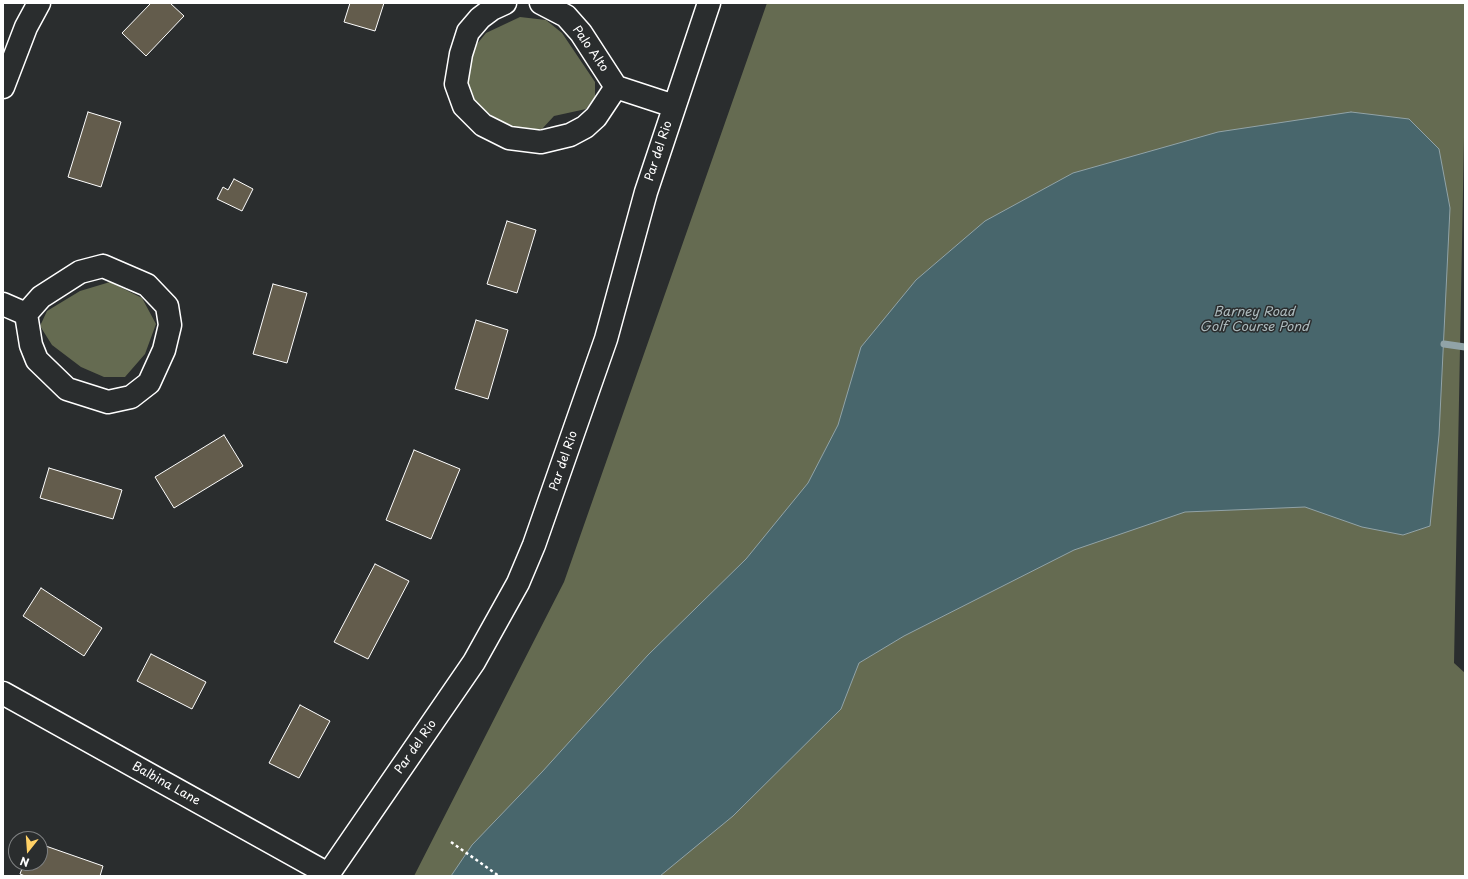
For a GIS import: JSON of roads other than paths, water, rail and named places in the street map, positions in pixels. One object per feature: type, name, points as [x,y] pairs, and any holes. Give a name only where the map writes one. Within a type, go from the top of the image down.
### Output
[{"type":"street","points":[[3,87],[26,27],[39,3]]},
{"type":"street","points":[[505,3],[492,8],[480,18],[468,32],[461,54],[456,84],[464,106],[483,125],[509,138],[541,142],[570,135],[585,128],[596,117],[616,87],[674,106]]},
{"type":"street","name":"Palo Alto","points":[[542,3],[566,16],[581,33],[616,87]]},
{"type":"street","name":"Par del Rio","points":[[328,875],[474,662],[518,583],[534,545],[606,339],[646,192],[710,3]]},
{"type":"street","points":[[103,266],[147,285],[166,306],[170,325],[164,350],[149,383],[131,397],[108,402],[67,389],[37,360],[30,345],[26,314],[41,297],[80,272],[103,266]]},
{"type":"street","points":[[3,304],[26,314]]},
{"type":"street","name":"Balbina Lane","points":[[3,693],[328,875]]},
{"type":"water","name":"Barney Road Golf Course Pond","points":[[1351,112],[1409,119],[1439,149],[1450,208],[1439,435],[1430,526],[1403,535],[1362,527],[1305,507],[1185,512],[1074,550],[904,636],[859,663],[841,709],[733,816],[660,876],[451,876],[472,845],[542,772],[648,655],[746,559],[808,483],[838,425],[861,347],[916,280],[985,221],[1073,173],[1218,132]]},
{"type":"waterway","points":[[1444,344],[1465,347]]}]
